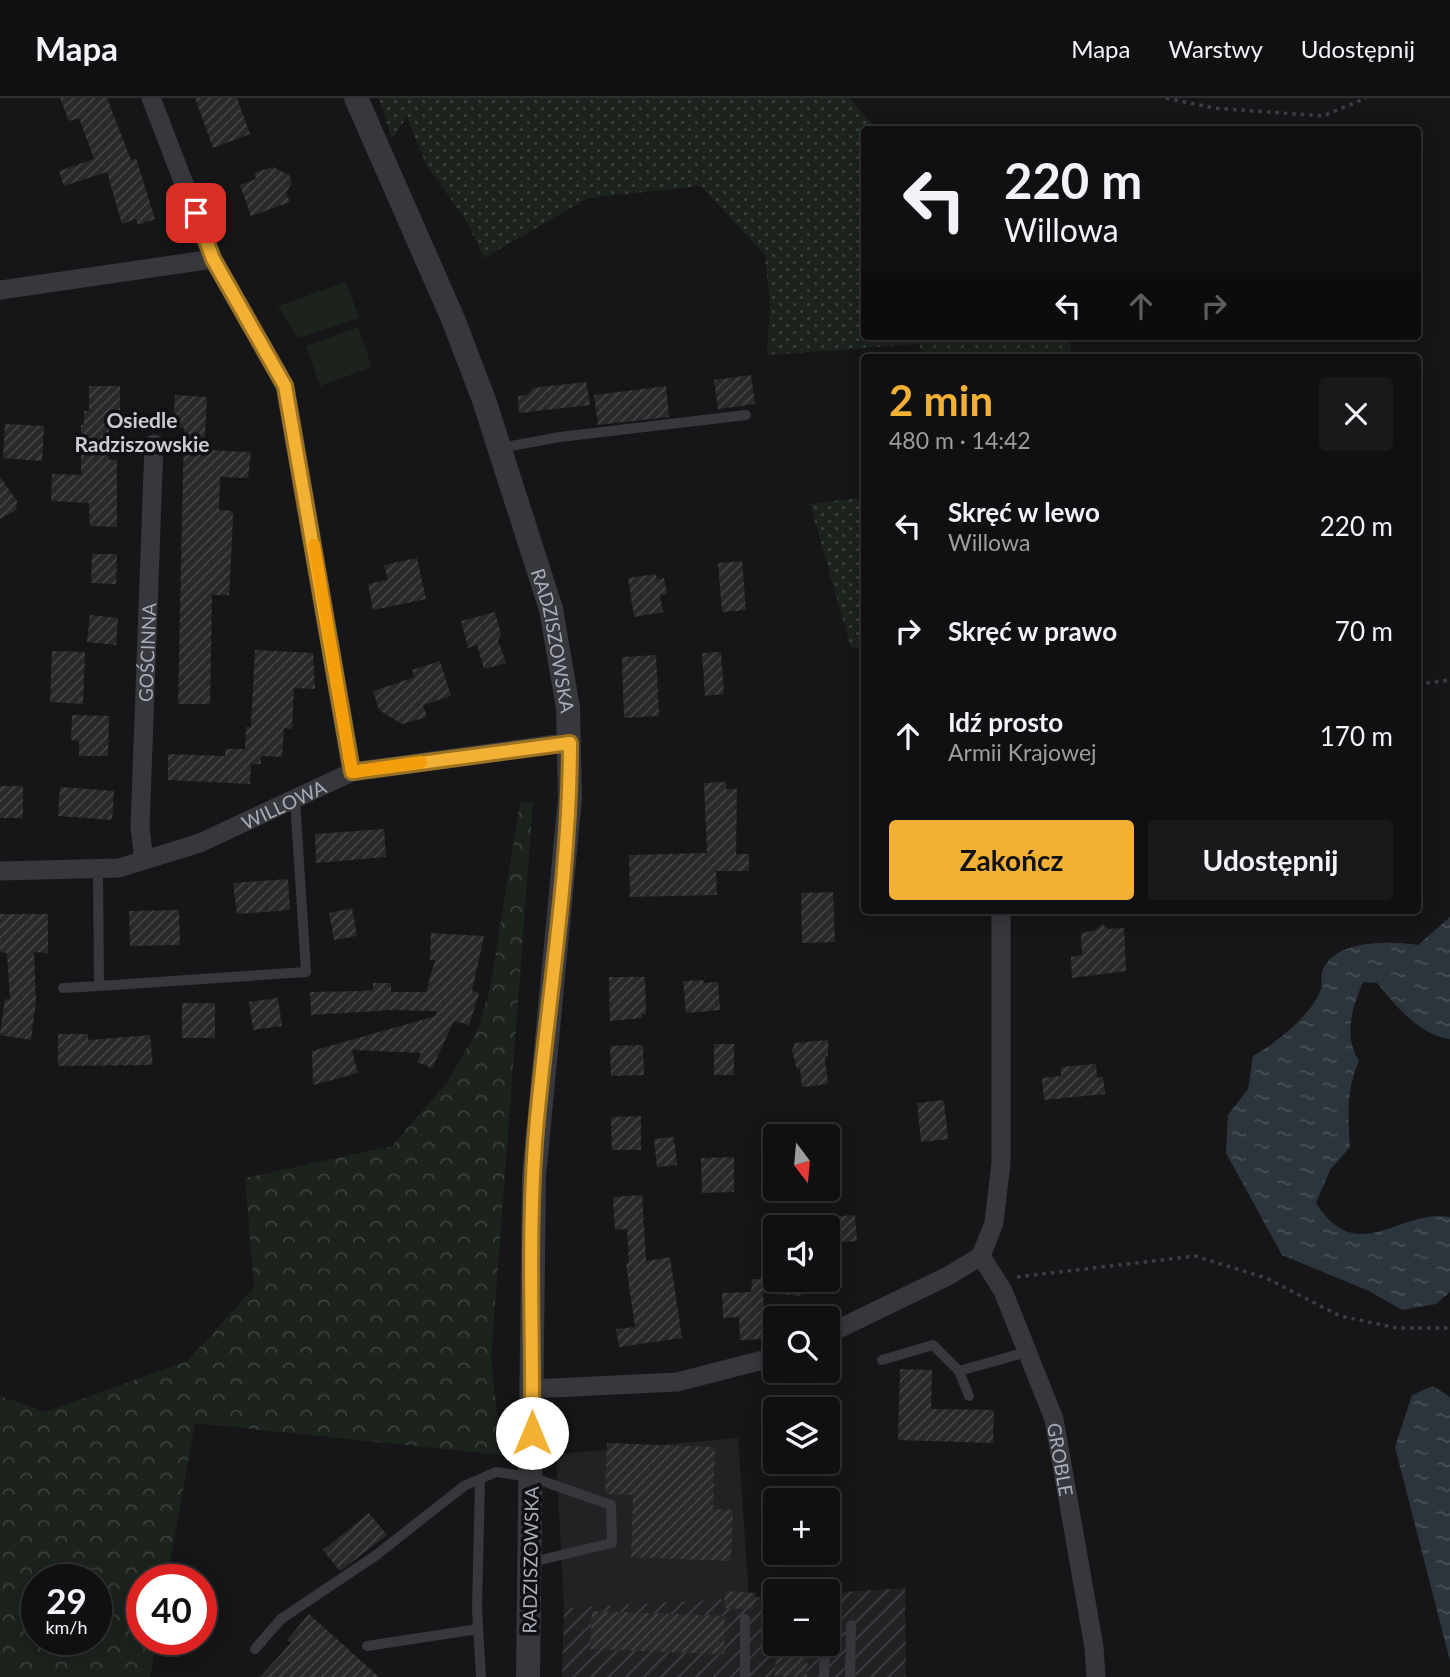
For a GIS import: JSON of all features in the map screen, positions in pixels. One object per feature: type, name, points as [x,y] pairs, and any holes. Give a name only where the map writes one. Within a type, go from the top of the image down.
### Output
[{"type":"street","points":[[151,98],[213,259],[285,386],[352,772]]},
{"type":"street","name":"RADZISZOWSKA","points":[[356,98],[453,319],[500,449],[551,609],[567,698],[570,798],[559,929],[537,1121],[528,1677]]},
{"type":"street","points":[[0,290],[213,259]]},
{"type":"street","name":"GOŚCINNA","points":[[144,860],[140,828],[154,444]]},
{"type":"street","name":"WILLOWA","points":[[0,871],[119,868],[200,843],[352,772],[570,743]]},
{"type":"street","points":[[840,1328],[948,1276],[981,1256],[994,1223],[1001,1163],[1001,914]]},
{"type":"street","name":"GROBLE","points":[[981,1256],[1003,1292],[1054,1419],[1094,1647],[1096,1677]]},
{"type":"street","points":[[532,1389],[677,1382],[763,1360]]},
{"type":"lane","points":[[500,449],[560,437],[746,415]]},
{"type":"lane","points":[[63,988],[306,972],[295,799]]},
{"type":"lane","points":[[98,868],[99,986]]},
{"type":"lane","points":[[882,1360],[933,1345],[959,1371],[969,1396]]},
{"type":"lane","points":[[959,1371],[1027,1352]]},
{"type":"lane","points":[[255,1649],[281,1619],[375,1556],[464,1486],[496,1472],[531,1477],[611,1505],[612,1543],[531,1562]]},
{"type":"lane","points":[[480,1480],[478,1629],[481,1677]]},
{"type":"lane","points":[[745,1619],[745,1677]]},
{"type":"lane","points":[[850,1677],[851,1625]]},
{"type":"lane","points":[[367,1646],[478,1629]]},
{"type":"lane","points":[[824,1677],[825,1656]]},
{"type":"path","points":[[1166,98],[1214,108],[1323,116],[1366,98]]},
{"type":"path","points":[[1421,684],[1450,680]]},
{"type":"path","points":[[1003,1292],[1018,1276],[1195,1256],[1266,1278],[1340,1316],[1397,1328],[1450,1328]]},
{"type":"shaded area","points":[[738,1438],[749,1598],[564,1608],[556,1454]]},
{"type":"shaded area","points":[[905,1588],[906,1677],[562,1677],[564,1608],[763,1597],[763,1656],[840,1656],[840,1592]]},
{"type":"green space","points":[[379,98],[850,98],[871,123],[878,126],[861,126],[861,340],[1070,340],[1072,354],[922,354],[919,344],[767,355],[770,302],[765,255],[701,186],[588,198],[484,258],[467,222],[426,164],[407,117],[392,139]]},
{"type":"green space","points":[[346,282],[359,318],[298,338],[278,306]]},
{"type":"green space","points":[[358,327],[372,367],[320,386],[306,346]]},
{"type":"green space","points":[[861,497],[861,646],[851,648],[810,504]]},
{"type":"green space","points":[[520,802],[533,803],[491,1359],[502,1455],[195,1423],[170,1564],[126,1564],[126,1655],[154,1655],[150,1677],[0,1677],[0,1396],[45,1412],[188,1361],[254,1287],[245,1178],[392,1146],[448,1081],[477,1031],[490,989]]},
{"type":"water","points":[[1450,917],[1450,1039],[1418,1026],[1377,983],[1363,982],[1355,1002],[1350,1032],[1359,1061],[1350,1092],[1350,1147],[1330,1170],[1316,1203],[1332,1222],[1348,1232],[1364,1234],[1414,1220],[1450,1217],[1450,1292],[1436,1304],[1402,1310],[1369,1291],[1282,1255],[1226,1153],[1228,1115],[1248,1089],[1253,1056],[1282,1036],[1310,1009],[1321,989],[1321,975],[1328,962],[1349,948],[1363,945],[1418,945]]},
{"type":"water","points":[[1433,1386],[1450,1397],[1450,1661],[1395,1447],[1412,1395]]},
{"type":"building","points":[[60,98],[107,98],[131,160],[136,158],[155,219],[138,225],[136,219],[122,224],[107,172],[64,186],[59,171],[94,159],[79,118],[69,121]]},
{"type":"building","points":[[195,98],[237,98],[250,134],[213,148]]},
{"type":"building","points":[[273,167],[289,175],[292,182],[286,193],[290,202],[251,216],[240,185],[256,179],[254,173]]},
{"type":"building","points":[[751,375],[755,404],[718,409],[714,380]]},
{"type":"building","points":[[586,382],[590,405],[519,413],[518,396],[528,395],[533,388]]},
{"type":"building","points":[[89,386],[120,386],[120,427],[109,427],[109,460],[117,460],[117,527],[90,526],[89,503],[51,501],[52,474],[81,475],[81,425],[84,425],[84,411],[89,411]]},
{"type":"building","points":[[666,386],[669,417],[598,425],[594,395]]},
{"type":"building","points":[[175,395],[207,397],[204,450],[251,452],[248,478],[220,477],[219,510],[233,511],[232,540],[229,595],[212,595],[210,704],[178,704],[184,428],[173,427]]},
{"type":"building","points":[[5,424],[44,426],[42,461],[3,458]]},
{"type":"building","points":[[0,477],[17,501],[16,510],[0,519]]},
{"type":"building","points":[[92,554],[117,554],[116,584],[91,583]]},
{"type":"building","points":[[417,558],[426,599],[373,610],[368,584],[388,580],[384,565]]},
{"type":"building","points":[[742,561],[746,610],[722,612],[718,563]]},
{"type":"building","points":[[656,574],[657,579],[664,578],[667,594],[660,595],[663,612],[634,617],[628,578]]},
{"type":"building","points":[[495,612],[501,634],[498,640],[506,663],[484,669],[477,645],[468,648],[461,621]]},
{"type":"building","points":[[90,615],[118,618],[116,645],[87,642]]},
{"type":"building","points":[[255,650],[313,653],[315,689],[294,688],[292,729],[284,728],[282,757],[261,756],[261,764],[251,764],[250,784],[168,780],[168,754],[225,756],[225,749],[245,749],[246,727],[251,727]]},
{"type":"building","points":[[52,651],[85,652],[83,704],[50,702]]},
{"type":"building","points":[[721,652],[724,694],[705,696],[702,653]]},
{"type":"building","points":[[656,655],[659,716],[624,718],[622,657]]},
{"type":"building","points":[[440,661],[451,696],[423,705],[427,717],[402,724],[379,710],[373,691],[415,677],[412,670]]},
{"type":"building","points":[[72,715],[109,716],[108,756],[79,756],[79,741],[71,740]]},
{"type":"building","points":[[726,782],[726,789],[737,789],[736,854],[749,854],[749,871],[716,871],[717,895],[630,897],[629,855],[707,853],[704,783]]},
{"type":"building","points":[[0,786],[23,786],[23,818],[0,818]]},
{"type":"building","points":[[60,787],[114,791],[112,820],[58,816]]},
{"type":"building","points":[[384,829],[386,857],[316,863],[315,834]]},
{"type":"building","points":[[288,879],[290,910],[237,914],[233,883]]},
{"type":"building","points":[[833,892],[835,942],[802,943],[801,893]]},
{"type":"building","points":[[352,908],[357,936],[334,940],[329,913]]},
{"type":"building","points":[[179,910],[180,945],[130,946],[129,911]]},
{"type":"building","points":[[0,914],[48,914],[48,953],[34,952],[36,1001],[31,1040],[0,1035],[5,999],[10,1000],[7,953],[0,952]]},
{"type":"building","points":[[1102,924],[1108,929],[1124,928],[1126,971],[1072,978],[1071,957],[1082,955],[1081,933],[1096,930]]},
{"type":"building","points":[[431,933],[484,936],[472,991],[479,993],[469,1025],[454,1021],[432,1068],[417,1062],[421,1053],[352,1050],[358,1073],[313,1085],[312,1051],[436,1016],[436,1011],[393,1010],[311,1015],[310,992],[373,990],[373,983],[391,983],[391,992],[426,992],[435,960],[430,960]]},
{"type":"building","points":[[609,977],[645,977],[646,1014],[642,1014],[642,1018],[610,1021]]},
{"type":"building","points":[[703,980],[704,983],[718,982],[720,1010],[686,1013],[683,981]]},
{"type":"building","points":[[278,998],[282,1026],[253,1030],[249,1002]]},
{"type":"building","points":[[182,1003],[215,1003],[215,1038],[182,1038]]},
{"type":"building","points":[[58,1034],[88,1034],[88,1040],[150,1035],[153,1065],[58,1066]]},
{"type":"building","points":[[828,1040],[828,1056],[825,1057],[828,1084],[802,1087],[800,1068],[797,1069],[792,1051],[795,1043]]},
{"type":"building","points":[[714,1044],[734,1044],[734,1075],[714,1075]]},
{"type":"building","points":[[643,1045],[644,1075],[611,1076],[610,1046]]},
{"type":"building","points":[[1096,1064],[1097,1078],[1103,1077],[1105,1094],[1044,1100],[1042,1078],[1061,1076],[1061,1067]]},
{"type":"building","points":[[944,1100],[948,1139],[921,1142],[917,1103]]},
{"type":"building","points":[[641,1116],[641,1150],[612,1150],[611,1117]]},
{"type":"building","points":[[674,1137],[677,1165],[657,1167],[654,1139]]},
{"type":"building","points":[[734,1157],[734,1192],[702,1193],[701,1158]]},
{"type":"building","points":[[642,1195],[646,1261],[670,1257],[682,1338],[619,1347],[616,1329],[635,1327],[626,1264],[629,1263],[627,1229],[615,1230],[613,1197]]},
{"type":"building","points":[[855,1215],[857,1241],[840,1242],[840,1216]]},
{"type":"building","points":[[752,1279],[763,1279],[763,1292],[801,1292],[801,1296],[763,1293],[763,1339],[740,1340],[739,1317],[723,1318],[722,1293],[751,1292]]},
{"type":"building","points":[[900,1369],[932,1370],[931,1409],[994,1410],[993,1443],[898,1440]]},
{"type":"building","points":[[607,1443],[715,1447],[713,1509],[733,1510],[731,1561],[631,1557],[633,1495],[605,1494]]},
{"type":"building","points":[[369,1513],[387,1535],[340,1571],[323,1550]]},
{"type":"building","points":[[725,1591],[756,1593],[754,1610],[724,1608]]},
{"type":"building","points":[[592,1611],[725,1616],[724,1654],[590,1649]]},
{"type":"building","points":[[309,1614],[379,1677],[260,1677],[291,1643],[287,1640]]},
{"type":"building","points":[[776,1656],[808,1656],[807,1677],[775,1676]]},
{"type":"slow traffic","points":[[314,545],[352,772],[421,762]]},
{"type":"district","name":"Osiedle Radziszowskie","points":[[142,431]]},
{"type":"route","points":[[196,213],[213,259],[268,351],[285,386],[352,772],[570,743],[570,798],[559,929],[537,1121],[534,1176],[532,1433]]}]
